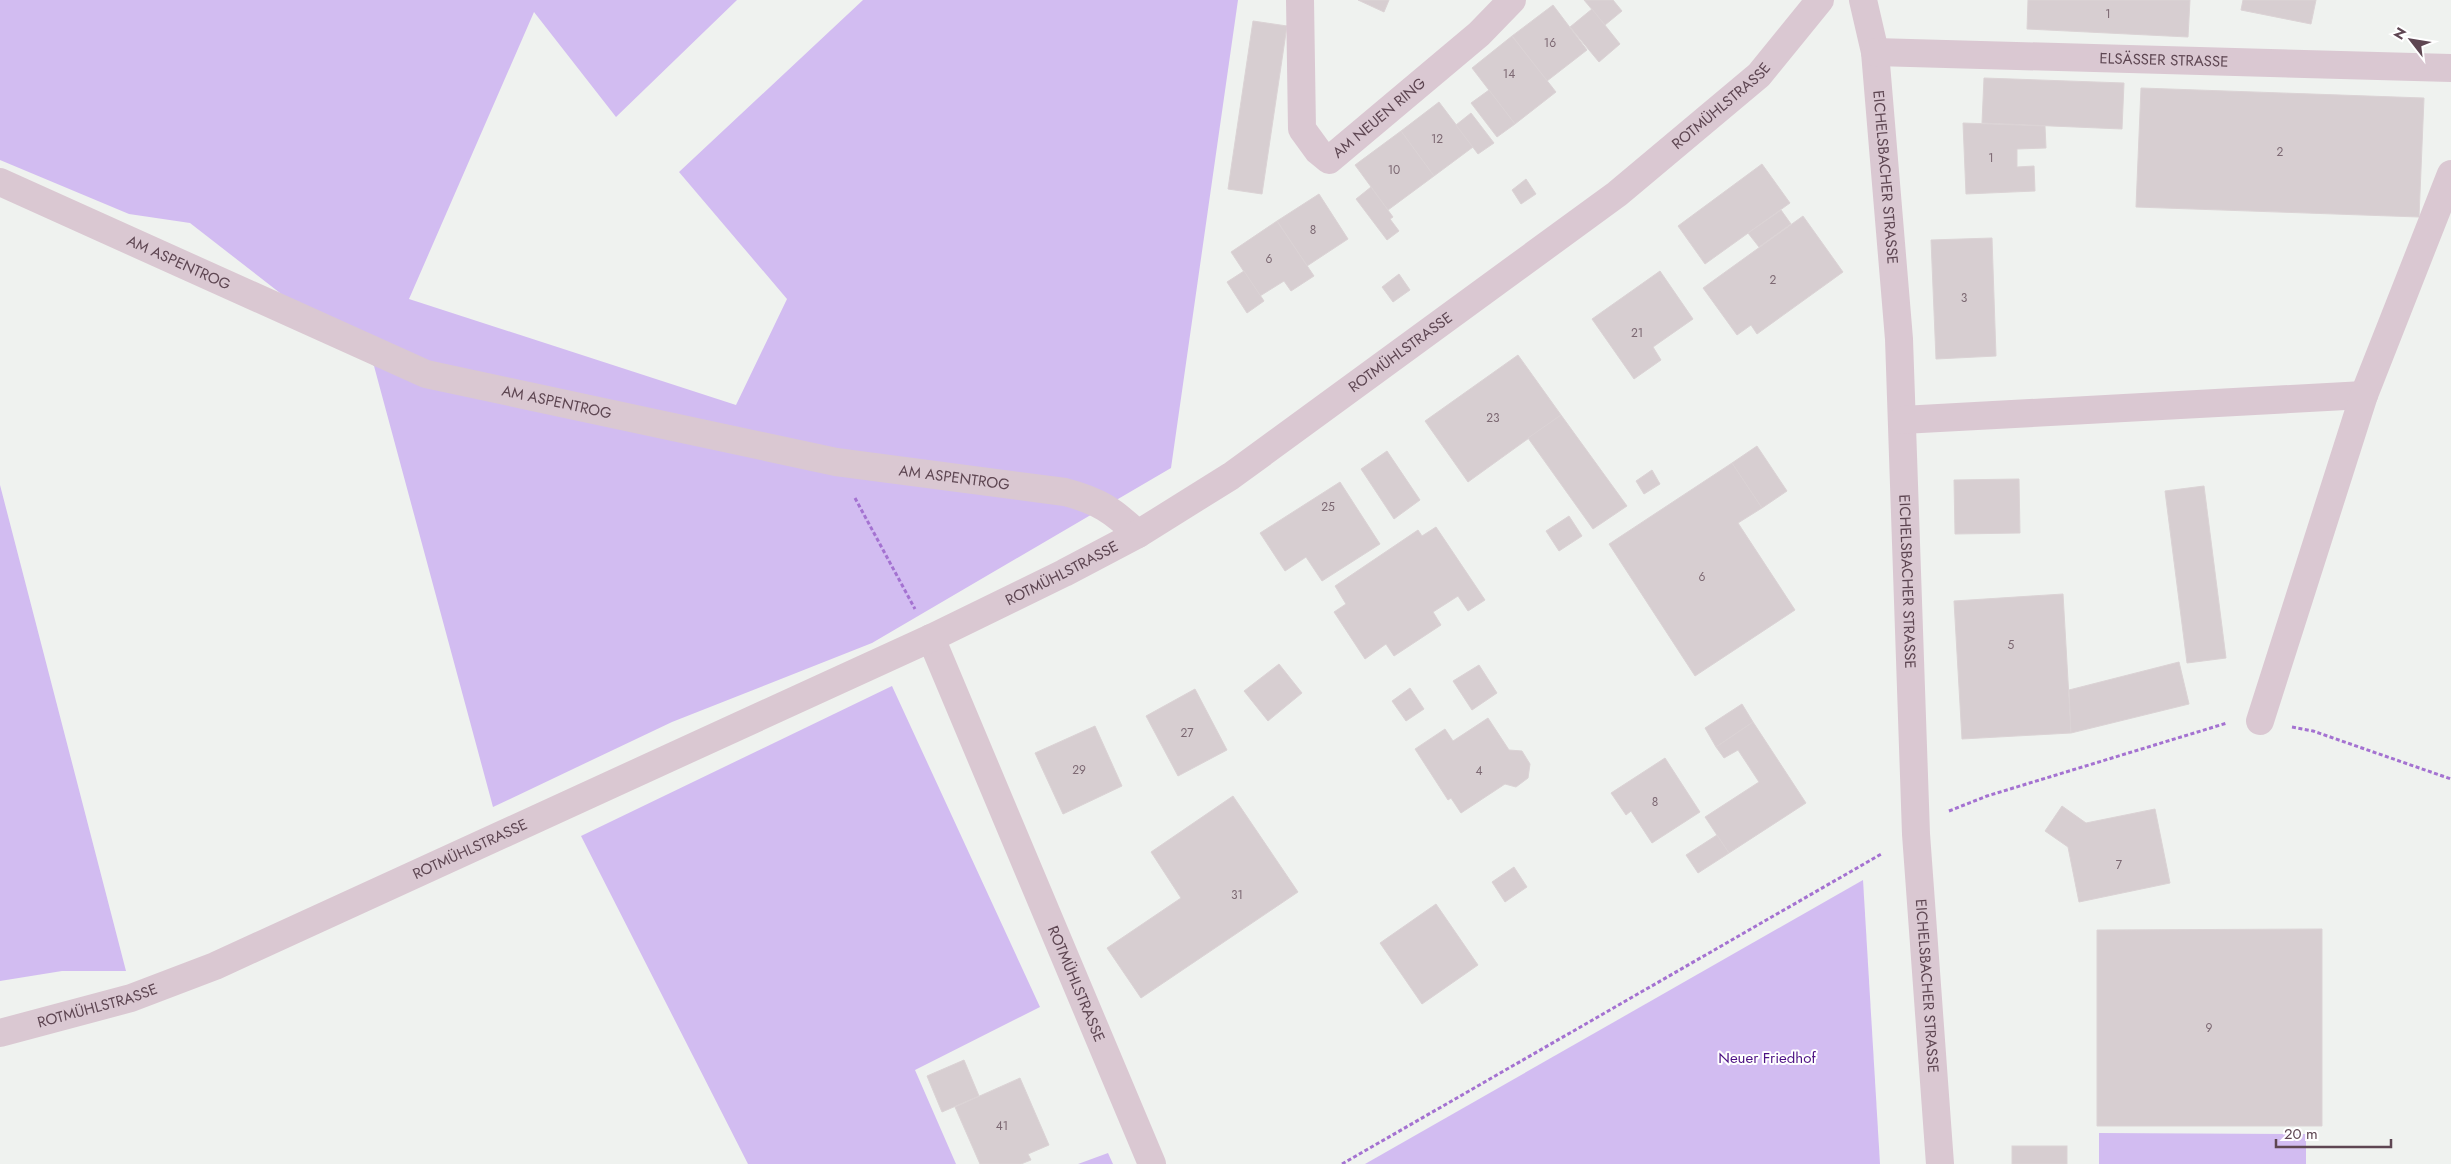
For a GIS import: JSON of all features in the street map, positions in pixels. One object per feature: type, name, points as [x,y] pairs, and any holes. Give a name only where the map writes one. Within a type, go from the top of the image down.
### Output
[{"type":"street","name":"AM NEUEN RING","points":[[1300,0],[1302,129],[1318,151],[1329,160],[1479,34],[1512,0]]},
{"type":"street","name":"ROTMÜHLSTRASSE","points":[[0,1033],[131,998],[215,966],[931,638],[1064,573],[1138,534],[1231,476],[1616,194],[1759,75],[1820,0]]},
{"type":"street","name":"EICHELSBACHER STRASSE","points":[[1863,0],[1875,52],[1899,339],[1916,834],[1940,1164]]},
{"type":"street","name":"ELSÄSSER STRASSE","points":[[1875,52],[2451,68]]},
{"type":"street","points":[[2260,721],[2364,394],[2451,174]]},
{"type":"street","name":"AM ASPENTROG","points":[[0,182],[426,374],[836,462],[1065,492],[1091,499],[1119,516],[1138,534]]},
{"type":"street","points":[[1902,420],[2364,394]]},
{"type":"street","name":"ROTMÜHLSTRASSE","points":[[931,638],[1152,1164]]},
{"type":"path","points":[[836,462],[931,638]]},
{"type":"path","points":[[1342,1164],[1916,834],[1945,812],[1987,796],[2231,722],[2260,721],[2313,731],[2451,780]]},
{"type":"green space","points":[[0,0],[737,0],[616,117],[534,12],[409,299],[736,405],[787,299],[679,172],[863,0],[1238,0],[1171,468],[872,643],[672,722],[493,807],[374,366],[190,223],[129,214],[0,160]]},
{"type":"green space","points":[[0,485],[126,971],[62,971],[0,981]]},
{"type":"green space","points":[[892,686],[1040,1007],[915,1070],[956,1164],[748,1164],[581,836]]},
{"type":"green space","name":"Neuer Friedhof","points":[[1863,880],[1880,1164],[1365,1164]]},
{"type":"green space","points":[[2099,1133],[2306,1134],[2306,1164],[2099,1164]]},
{"type":"green space","points":[[1108,1153],[1113,1164],[1078,1164]]},
{"type":"building","points":[[1358,0],[1389,0],[1384,12]]},
{"type":"building","points":[[1584,0],[1613,0],[1622,11],[1605,25]]},
{"type":"building","points":[[2028,0],[2190,0],[2188,37],[2027,29]]},
{"type":"building","points":[[2243,0],[2316,0],[2311,24],[2241,10]]},
{"type":"building","points":[[1553,5],[1587,50],[1547,81],[1512,36]]},
{"type":"building","points":[[1592,9],[1620,44],[1599,62],[1570,27]]},
{"type":"building","points":[[1253,21],[1287,26],[1262,194],[1228,189]]},
{"type":"building","points":[[1512,36],[1556,92],[1515,124],[1472,68]]},
{"type":"building","points":[[1984,78],[2124,83],[2122,129],[1982,123]]},
{"type":"building","points":[[2141,88],[2424,98],[2419,217],[2136,207]]},
{"type":"building","points":[[1489,90],[1515,124],[1497,137],[1471,103]]},
{"type":"building","points":[[1439,102],[1473,147],[1434,176],[1401,131]]},
{"type":"building","points":[[1471,113],[1494,143],[1478,154],[1456,125]]},
{"type":"building","points":[[1963,123],[2045,126],[2046,148],[2017,149],[2017,167],[2034,166],[2035,191],[1966,194]]},
{"type":"building","points":[[1401,131],[1434,176],[1388,210],[1355,165]]},
{"type":"building","points":[[1762,164],[1790,203],[1705,264],[1678,226]]},
{"type":"building","points":[[1526,179],[1536,194],[1521,204],[1512,190]]},
{"type":"building","points":[[1371,187],[1393,217],[1390,219],[1399,231],[1387,240],[1356,199]]},
{"type":"building","points":[[1319,194],[1348,239],[1307,266],[1277,221]]},
{"type":"building","points":[[1781,210],[1791,224],[1759,247],[1748,233]]},
{"type":"building","points":[[1803,216],[1843,272],[1757,334],[1751,325],[1737,335],[1703,288]]},
{"type":"building","points":[[1277,221],[1314,276],[1291,291],[1284,281],[1260,296],[1231,252]]},
{"type":"building","points":[[1992,238],[1996,356],[1936,359],[1931,240]]},
{"type":"building","points":[[1244,271],[1264,301],[1247,313],[1227,282]]},
{"type":"building","points":[[1660,271],[1693,319],[1653,347],[1661,360],[1634,379],[1592,319]]},
{"type":"building","points":[[1399,274],[1410,290],[1393,302],[1382,287]]},
{"type":"building","points":[[1518,355],[1561,415],[1468,482],[1425,421]]},
{"type":"building","points":[[1561,415],[1627,506],[1593,529],[1528,438]]},
{"type":"building","points":[[1757,446],[1787,491],[1762,508],[1732,463]]},
{"type":"building","points":[[1387,451],[1420,500],[1394,519],[1361,469]]},
{"type":"building","points":[[1732,463],[1762,508],[1738,523],[1795,610],[1695,676],[1609,544]]},
{"type":"building","points":[[1652,470],[1660,484],[1644,494],[1636,481]]},
{"type":"building","points":[[2019,479],[2020,533],[1955,534],[1954,480]]},
{"type":"building","points":[[1340,482],[1380,544],[1322,581],[1306,557],[1285,571],[1260,533]]},
{"type":"building","points":[[2204,486],[2226,658],[2187,663],[2165,491]]},
{"type":"building","points":[[1569,516],[1582,536],[1559,551],[1546,531]]},
{"type":"building","points":[[1436,527],[1485,600],[1468,611],[1458,596],[1433,612],[1441,625],[1394,656],[1386,644],[1365,659],[1334,612],[1346,604],[1335,586],[1418,530],[1422,536]]},
{"type":"building","points":[[2063,594],[2071,733],[1962,739],[1954,601]]},
{"type":"building","points":[[2179,662],[2189,704],[2071,733],[2069,690]]},
{"type":"building","points":[[1279,664],[1302,693],[1268,721],[1244,691]]},
{"type":"building","points":[[1479,665],[1497,693],[1472,710],[1453,681]]},
{"type":"building","points":[[1410,688],[1424,709],[1406,721],[1392,701]]},
{"type":"building","points":[[1195,689],[1227,750],[1178,776],[1146,716]]},
{"type":"building","points":[[1742,704],[1753,722],[1716,747],[1705,728]]},
{"type":"building","points":[[1488,718],[1509,750],[1522,751],[1530,764],[1528,778],[1516,787],[1505,784],[1461,813],[1451,798],[1448,800],[1415,749],[1445,729],[1453,741]]},
{"type":"building","points":[[1753,722],[1806,803],[1729,853],[1705,817],[1759,782],[1738,750],[1724,758],[1716,747]]},
{"type":"building","points":[[1095,726],[1122,786],[1063,814],[1035,753]]},
{"type":"building","points":[[1665,758],[1700,812],[1652,843],[1631,811],[1626,815],[1611,793]]},
{"type":"building","points":[[1233,796],[1298,892],[1141,998],[1107,948],[1181,898],[1151,852]]},
{"type":"building","points":[[2062,806],[2086,823],[2155,809],[2170,883],[2079,902],[2068,847],[2045,831]]},
{"type":"building","points":[[1717,835],[1729,853],[1698,873],[1686,855]]},
{"type":"building","points":[[1514,867],[1527,887],[1505,902],[1492,882]]},
{"type":"building","points":[[1436,904],[1478,965],[1422,1004],[1380,943]]},
{"type":"building","points":[[2322,929],[2322,1126],[2097,1126],[2097,930]]},
{"type":"building","points":[[964,1060],[979,1096],[942,1112],[927,1076]]},
{"type":"building","points":[[1020,1078],[1049,1145],[1028,1154],[1031,1160],[1021,1164],[980,1164],[955,1107]]},
{"type":"building","points":[[2012,1146],[2067,1146],[2067,1164],[2012,1164]]}]
